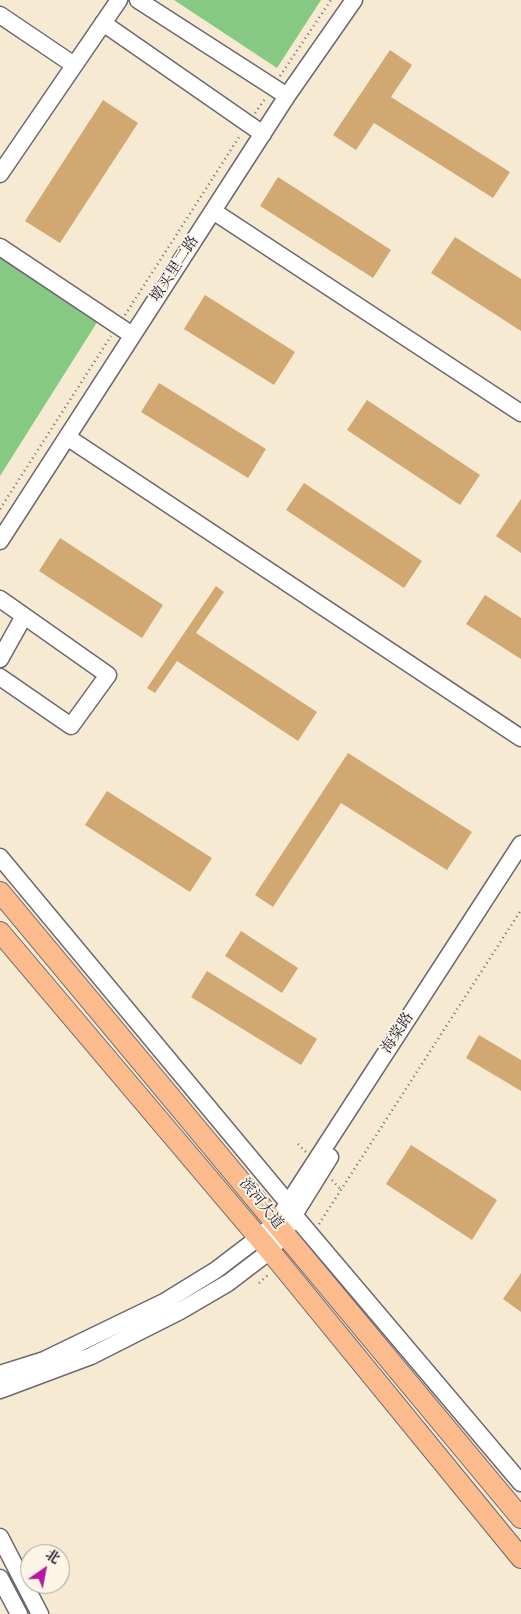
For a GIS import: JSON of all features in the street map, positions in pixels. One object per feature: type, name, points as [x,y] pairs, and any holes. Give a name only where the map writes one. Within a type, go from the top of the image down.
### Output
[{"type":"main road","name":"滨河大道","points":[[0,892],[285,1218],[521,1518]]},
{"type":"main road","name":"滨河大道","points":[[0,932],[269,1251],[521,1558]]},
{"type":"street","points":[[0,174],[119,0]]},
{"type":"street","points":[[138,0],[287,96]]},
{"type":"street","name":"墩买里二路","points":[[0,541],[287,96],[354,0]]},
{"type":"street","points":[[0,15],[74,65]]},
{"type":"street","points":[[103,23],[263,134]]},
{"type":"street","points":[[214,211],[521,413]]},
{"type":"street","points":[[0,246],[132,335]]},
{"type":"street","points":[[67,437],[521,738]]},
{"type":"street","points":[[0,599],[108,675],[71,726],[0,677]]},
{"type":"street","points":[[0,659],[24,616]]},
{"type":"street","name":"海棠路","points":[[285,1218],[521,844]]},
{"type":"street","points":[[0,857],[285,1218],[311,1235],[521,1483]]},
{"type":"street","name":"海棠路","points":[[285,1218],[347,1130],[521,864]]},
{"type":"street","points":[[0,1390],[91,1356],[180,1312],[228,1283],[269,1251],[285,1218]]},
{"type":"street","points":[[0,1374],[44,1360],[164,1302],[216,1270],[269,1251]]},
{"type":"street","points":[[0,1537],[40,1614]]},
{"type":"street","points":[[0,1578],[19,1614]]},
{"type":"path","points":[[0,509],[248,123],[331,0]]},
{"type":"path","points":[[311,1235],[521,910]]},
{"type":"path","points":[[259,1283],[269,1251]]},
{"type":"green space","points":[[174,0],[321,0],[277,68]]},
{"type":"green space","points":[[0,246],[101,316],[0,476]]},
{"type":"building","points":[[390,50],[412,65],[391,97],[510,172],[493,198],[374,123],[356,150],[333,135]]},
{"type":"building","points":[[103,100],[138,123],[60,243],[25,221]]},
{"type":"building","points":[[278,177],[391,250],[373,278],[260,206]]},
{"type":"building","points":[[455,237],[521,279],[521,331],[431,273]]},
{"type":"building","points":[[205,295],[295,352],[274,385],[184,329]]},
{"type":"building","points":[[159,383],[266,449],[248,478],[141,412]]},
{"type":"building","points":[[367,400],[480,475],[460,505],[347,430]]},
{"type":"building","points":[[304,483],[422,561],[404,588],[286,510]]},
{"type":"building","points":[[521,499],[521,553],[496,536]]},
{"type":"building","points":[[60,538],[163,605],[142,638],[39,571]]},
{"type":"building","points":[[216,586],[224,592],[196,633],[317,712],[298,741],[177,661],[155,693],[147,688]]},
{"type":"building","points":[[485,595],[521,618],[521,659],[466,624]]},
{"type":"building","points":[[348,753],[472,832],[447,870],[341,803],[273,907],[255,895]]},
{"type":"building","points":[[107,791],[212,858],[190,892],[85,825]]},
{"type":"building","points":[[241,931],[298,968],[282,993],[225,956]]},
{"type":"building","points":[[207,971],[317,1039],[301,1065],[191,997]]},
{"type":"building","points":[[479,1035],[521,1060],[521,1091],[466,1058]]},
{"type":"building","points":[[411,1145],[497,1200],[472,1240],[386,1184]]},
{"type":"building","points":[[521,1273],[521,1312],[503,1299]]}]
